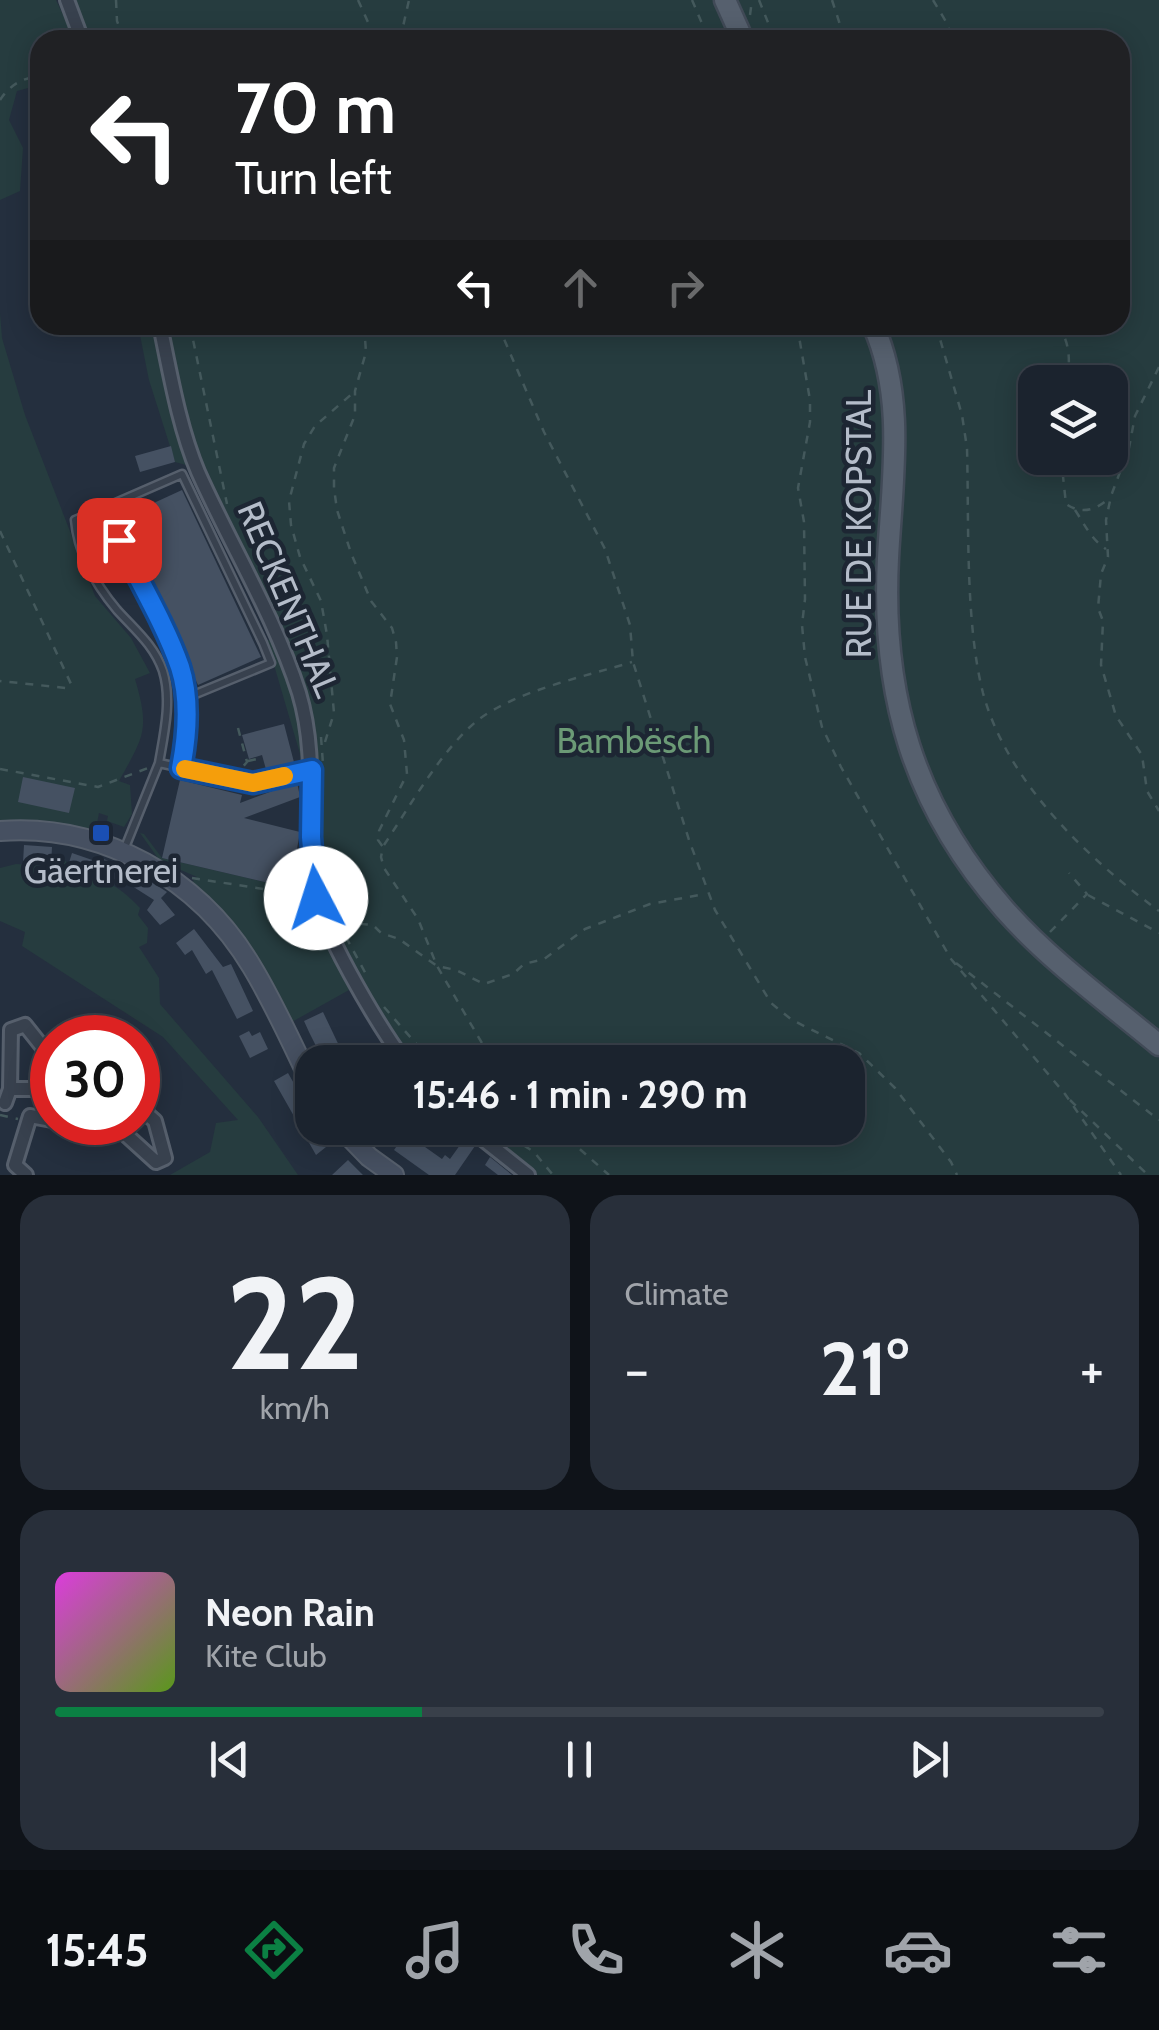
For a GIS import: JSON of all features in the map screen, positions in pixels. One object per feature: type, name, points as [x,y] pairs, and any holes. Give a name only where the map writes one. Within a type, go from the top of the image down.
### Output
[{"type":"main road","points":[[725,0],[738,30]]},
{"type":"main road","name":"RUE DE KOPSTAL","points":[[878,335],[895,405],[885,608],[890,666],[900,722],[917,771],[959,848],[1006,910],[1039,944],[1159,1044]]},
{"type":"main road","points":[[0,831],[58,833],[124,851],[176,882],[202,904],[252,966],[295,1051]]},
{"type":"main road","points":[[357,1145],[394,1175]]},
{"type":"street","points":[[66,0],[78,30]]},
{"type":"street","name":"RECKENTHAL","points":[[163,335],[197,468],[266,612],[299,693],[312,770],[311,837],[316,898],[358,985],[395,1045]]},
{"type":"street","points":[[3,1110],[10,1089],[11,1030],[26,1025],[30,1030]]},
{"type":"street","points":[[10,1089],[30,1089]]},
{"type":"street","points":[[26,1175],[15,1166],[29,1118]]},
{"type":"street","points":[[138,1145],[156,1162],[165,1158],[160,1140]]},
{"type":"street","points":[[491,1145],[528,1175]]},
{"type":"lane","points":[[124,851],[159,763],[167,698],[163,672],[148,641],[104,594],[80,550],[75,520],[197,468]]},
{"type":"lane","points":[[182,474],[270,662],[186,698]]},
{"type":"lane","points":[[104,508],[180,667],[186,698],[181,768]]},
{"type":"lane","points":[[251,619],[266,612]]},
{"type":"lane","points":[[159,763],[253,783],[312,770]]},
{"type":"path","points":[[116,0],[120,30]]},
{"type":"path","points":[[358,0],[372,30]]},
{"type":"path","points":[[402,30],[409,0]]},
{"type":"path","points":[[692,0],[705,30]]},
{"type":"path","points":[[759,0],[771,30]]},
{"type":"path","points":[[832,0],[842,30]]},
{"type":"path","points":[[933,0],[949,30]]},
{"type":"path","points":[[0,88],[30,78]]},
{"type":"path","points":[[0,100],[7,88]]},
{"type":"path","points":[[192,335],[229,509]]},
{"type":"path","points":[[365,335],[366,352],[355,391],[356,415],[334,468],[337,510],[371,601],[392,628],[397,657],[390,704],[404,740],[407,765],[404,783],[379,831],[378,840],[383,847]]},
{"type":"path","points":[[502,335],[544,432],[605,549],[630,624],[634,662],[708,894],[772,1003],[792,1020],[858,1053],[895,1088],[957,1175]]},
{"type":"path","points":[[799,335],[810,411],[798,488],[804,522],[802,625],[804,658],[822,727],[951,960],[1065,1094],[1148,1175]]},
{"type":"path","points":[[939,335],[962,415],[967,448],[976,657],[984,694],[1014,761],[1048,808],[1118,878],[1159,910]]},
{"type":"path","points":[[1064,335],[1069,365]]},
{"type":"path","points":[[1159,367],[1135,416],[1111,496],[1106,520],[1108,550],[1098,608],[1103,621],[1102,665],[1116,716],[1142,755],[1148,791],[1159,810]]},
{"type":"path","points":[[323,745],[334,713],[327,635],[321,601],[300,557],[289,501],[304,444],[316,426],[355,391]]},
{"type":"path","points":[[1063,475],[1066,504],[1086,523],[1093,540],[1108,550]]},
{"type":"path","points":[[1074,510],[1102,506],[1111,496]]},
{"type":"path","points":[[0,530],[71,684],[66,688],[0,682]]},
{"type":"path","points":[[483,1045],[437,966],[418,920],[384,868],[383,847],[457,742],[477,722],[502,705],[634,662]]},
{"type":"path","points":[[238,728],[247,762]]},
{"type":"path","points":[[232,780],[247,762],[262,758]]},
{"type":"path","points":[[0,769],[98,787],[159,763]]},
{"type":"path","points":[[1068,873],[1086,894],[1159,933]]},
{"type":"path","points":[[176,882],[198,877],[316,898]]},
{"type":"path","points":[[335,916],[330,903],[362,924],[373,925],[399,940],[437,966],[456,970],[484,984],[502,980],[524,964],[553,954],[584,929],[650,904],[708,894]]},
{"type":"path","points":[[1039,944],[1086,894]]},
{"type":"path","points":[[341,928],[367,972],[368,981]]},
{"type":"path","points":[[951,960],[1159,1120]]},
{"type":"path","points":[[380,1000],[418,1045]]},
{"type":"path","points":[[1065,1094],[1121,1175]]},
{"type":"path","points":[[3,1110],[29,1118]]},
{"type":"path","points":[[524,1145],[553,1175]]},
{"type":"path","points":[[575,1145],[609,1175]]},
{"type":"green space","points":[[0,0],[56,0],[70,30],[30,30],[30,88],[17,91],[9,120],[23,148],[20,191],[0,200]]},
{"type":"green space","name":"Bambësch","points":[[67,0],[1159,0],[1159,1044],[1152,1052],[1159,1058],[1159,1175],[528,1175],[490,1145],[865,1145],[865,1045],[395,1045],[358,985],[290,1023],[248,948],[191,883],[197,877],[160,861],[140,833],[162,858],[290,888],[289,894],[315,897],[305,771],[267,641],[277,636],[197,468],[175,462],[149,380],[140,335],[1130,335],[1130,30],[78,30]]},
{"type":"green space","points":[[0,313],[2,338],[25,415],[95,596],[131,638],[150,673],[135,679],[143,722],[139,742],[119,781],[130,785],[132,814],[124,827],[107,821],[108,816],[99,813],[95,833],[59,825],[0,823]]},
{"type":"green space","points":[[63,858],[67,871],[107,882],[140,908],[138,915],[148,928],[147,943],[139,947],[159,978],[160,1004],[258,1117],[298,1175],[170,1175],[210,1152],[216,1123],[238,1120],[160,1035],[160,1015],[129,1015],[22,946],[25,932],[0,921],[0,868],[16,864],[54,866]]},
{"type":"building","points":[[171,446],[175,462],[140,472],[135,456]]},
{"type":"building","points":[[182,490],[261,657],[198,685],[119,519]]},
{"type":"building","points":[[284,724],[295,766],[267,773],[262,755],[249,759],[242,735]]},
{"type":"building","points":[[23,777],[75,788],[69,813],[18,802]]},
{"type":"building","points":[[180,780],[242,795],[240,803],[297,782],[300,797],[244,818],[300,832],[290,888],[162,858]]},
{"type":"building","points":[[24,845],[52,847],[51,865],[23,863]]},
{"type":"building","points":[[72,853],[98,862],[99,857],[139,874],[167,892],[161,898],[175,915],[160,925],[147,910],[154,900],[132,886],[90,870],[88,875],[67,869]]},
{"type":"building","points":[[194,929],[223,967],[231,964],[253,1011],[237,1019],[212,970],[206,974],[192,950],[185,955],[176,943]]},
{"type":"building","points":[[323,1012],[339,1045],[316,1045],[304,1021]]},
{"type":"building","points":[[249,1031],[252,1036],[260,1032],[268,1049],[250,1058],[239,1036]]},
{"type":"building","points":[[288,1073],[295,1085],[295,1118],[274,1081]]},
{"type":"building","points":[[310,1145],[328,1145],[316,1155]]},
{"type":"building","points":[[398,1145],[422,1145],[442,1159],[445,1155],[450,1159],[460,1145],[475,1146],[455,1175],[429,1175],[394,1150]]},
{"type":"building","points":[[490,1157],[512,1175],[498,1175],[485,1165]]},
{"type":"building","points":[[348,1160],[363,1175],[332,1175]]},
{"type":"slow traffic","points":[[185,769],[253,783],[284,776]]},
{"type":"place","name":"Gäertnerei","points":[[101,833]]},
{"type":"route","points":[[119,540],[180,667],[186,698],[181,768],[253,783],[312,770],[312,884],[316,898]]}]
